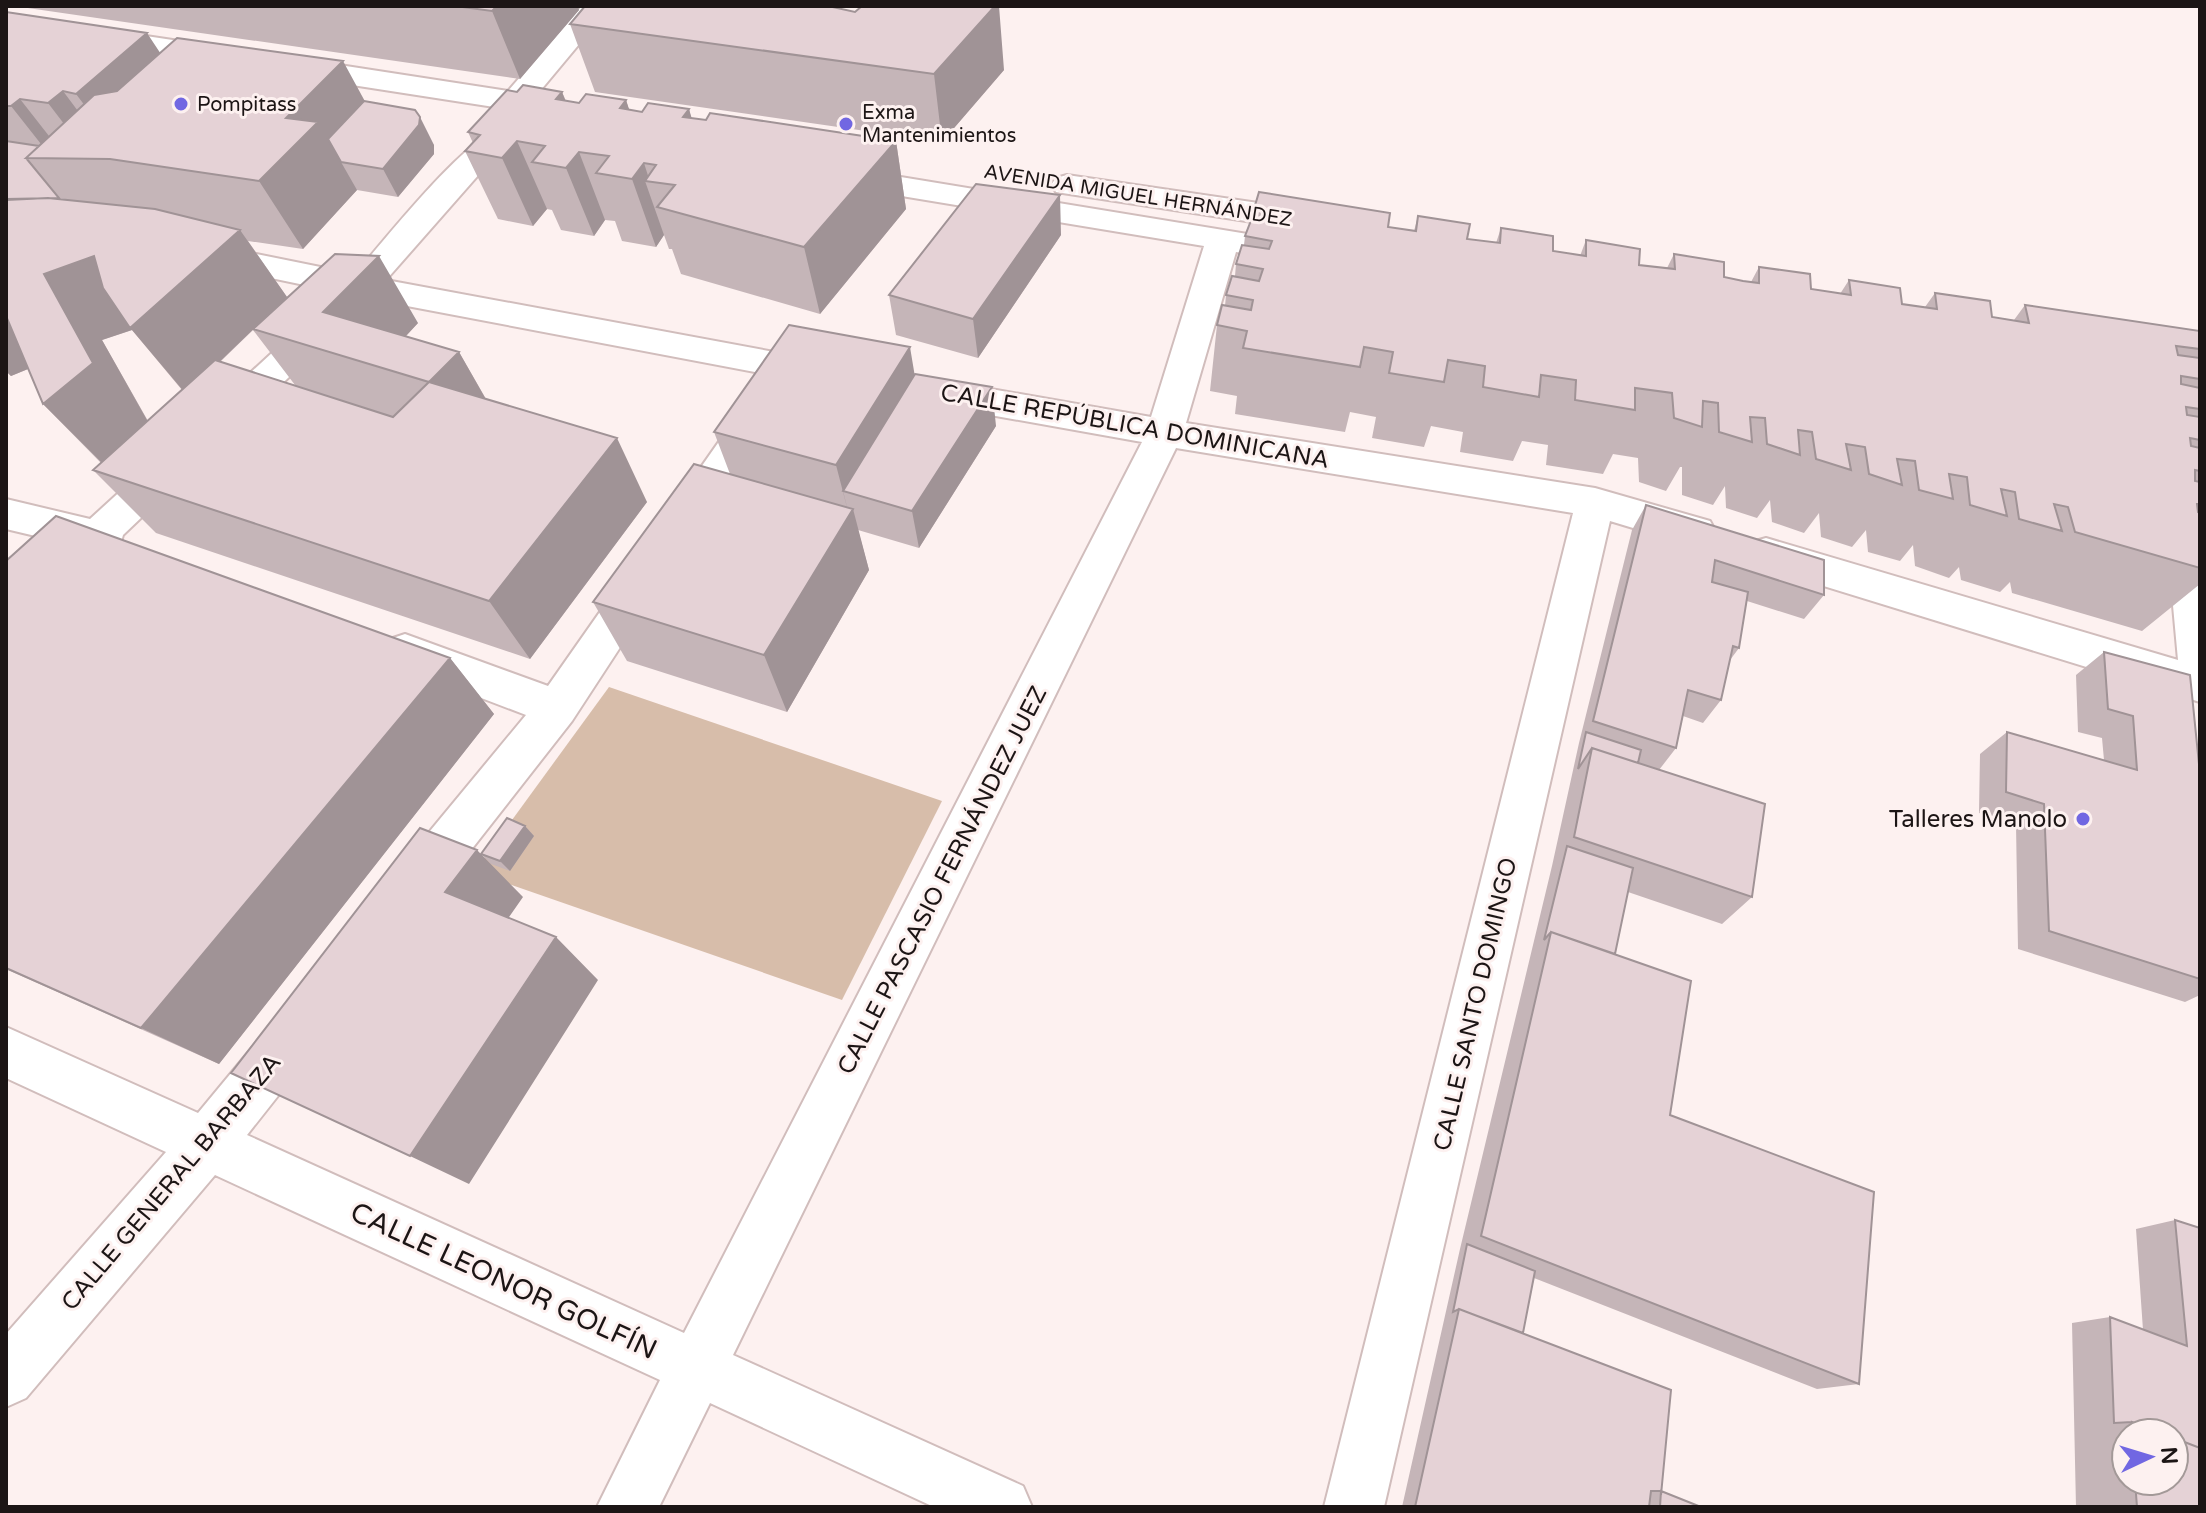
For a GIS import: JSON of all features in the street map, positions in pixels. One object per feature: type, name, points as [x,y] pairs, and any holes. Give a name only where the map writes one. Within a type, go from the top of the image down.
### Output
[{"type":"street","points":[[6,23],[248,69],[530,116]]},
{"type":"street","points":[[6,51],[248,69]]},
{"type":"street","points":[[282,91],[530,116]]},
{"type":"street","points":[[6,622],[364,287],[470,165],[530,116]]},
{"type":"street","name":"AVENIDA MIGUEL HERNÁNDEZ","points":[[825,162],[1341,242],[1223,239],[825,162]]},
{"type":"street","name":"CALLE PASCASIO FERNÁNDEZ JUEZ","points":[[627,1507],[1165,432],[1223,239]]},
{"type":"street","points":[[166,250],[214,256],[852,378]]},
{"type":"street","points":[[390,916],[557,708],[790,367]]},
{"type":"street","name":"CALLE REPÚBLICA DOMINICANA","points":[[899,386],[1595,502],[2200,684]]},
{"type":"street","points":[[2183,498],[2200,668]]},
{"type":"street","name":"CALLE SANTO DOMINGO","points":[[1354,1507],[1595,502]]},
{"type":"street","points":[[6,514],[97,536],[136,550]]},
{"type":"street","points":[[377,641],[557,708]]},
{"type":"street","name":"CALLE GENERAL BARBAZA","points":[[6,1378],[207,1144],[322,1001]]},
{"type":"street","name":"CALLE LEONOR GOLFÍN","points":[[6,1052],[1002,1507]]},
{"type":"shaded area","points":[[609,687],[942,801],[842,1000],[474,872]]},
{"type":"building","points":[[455,6],[497,6],[492,11]]},
{"type":"building","points":[[585,6],[828,6],[855,12],[862,6],[995,6],[934,74],[570,24]]},
{"type":"building","points":[[6,12],[147,33],[76,94],[63,91],[48,103],[20,99],[6,106]]},
{"type":"building","points":[[177,38],[343,61],[286,118],[318,122],[259,181],[110,159],[26,158],[94,95],[117,91]]},
{"type":"building","points":[[523,85],[562,92],[556,99],[579,103],[586,94],[626,100],[620,108],[642,112],[648,103],[689,109],[683,117],[706,120],[710,113],[896,141],[804,247],[657,207],[675,185],[645,181],[656,165],[644,163],[632,179],[596,173],[609,156],[579,152],[566,168],[532,162],[545,146],[517,141],[502,158],[465,151],[480,135],[468,132],[507,90],[517,92]]},
{"type":"building","points":[[364,101],[415,110],[420,117],[419,125],[383,169],[341,162],[328,139]]},
{"type":"building","points":[[6,141],[39,146],[26,158],[59,198],[6,199]]},
{"type":"building","points":[[976,184],[1060,195],[973,319],[889,295]]},
{"type":"building","points":[[1259,192],[1390,213],[1388,227],[1416,231],[1418,216],[1470,224],[1467,239],[1500,243],[1501,228],[1553,236],[1553,251],[1586,256],[1586,240],[1640,249],[1639,265],[1675,269],[1674,254],[1724,262],[1724,277],[1743,281],[1759,283],[1759,267],[1810,274],[1811,289],[1851,295],[1849,280],[1900,288],[1902,304],[1937,309],[1935,293],[1990,301],[1992,317],[2029,323],[2025,305],[2200,331],[2200,349],[2176,346],[2178,355],[2200,358],[2200,379],[2181,376],[2181,384],[2200,388],[2200,409],[2186,407],[2187,415],[2200,417],[2200,440],[2190,438],[2191,446],[2200,448],[2200,471],[2195,470],[2195,481],[2200,482],[2200,504],[2197,504],[2200,513],[2200,568],[2075,532],[2068,507],[2054,504],[2062,531],[2019,519],[2015,492],[2001,489],[2007,516],[1970,505],[1967,477],[1949,474],[1953,499],[1919,490],[1915,461],[1897,459],[1902,485],[1869,474],[1865,447],[1846,444],[1851,470],[1816,459],[1812,432],[1798,430],[1800,455],[1767,444],[1765,418],[1750,417],[1752,442],[1719,432],[1718,403],[1703,401],[1702,427],[1674,418],[1672,393],[1635,388],[1635,410],[1575,400],[1576,380],[1541,375],[1539,397],[1483,387],[1485,366],[1448,360],[1444,382],[1389,373],[1393,352],[1364,347],[1360,367],[1243,348],[1247,331],[1217,325],[1222,305],[1251,310],[1253,300],[1226,295],[1232,276],[1259,281],[1263,269],[1236,264],[1242,245],[1269,249],[1272,241],[1245,236],[1252,218],[1275,222],[1278,212],[1254,209]]},
{"type":"building","points":[[48,198],[155,209],[240,230],[130,328],[103,288],[94,256],[44,274],[93,363],[43,404],[6,316],[6,200]]},
{"type":"building","points":[[335,254],[379,256],[323,312],[459,352],[429,382],[253,329]]},
{"type":"building","points":[[789,325],[910,347],[836,465],[714,432]]},
{"type":"building","points":[[215,360],[393,417],[429,382],[617,438],[489,601],[93,470]]},
{"type":"building","points":[[915,374],[992,387],[912,511],[843,491]]},
{"type":"building","points":[[694,464],[853,509],[764,655],[593,602]]},
{"type":"building","points":[[1646,505],[1824,560],[1824,595],[1715,560],[1712,582],[1748,592],[1739,648],[1733,646],[1721,700],[1688,690],[1676,748],[1593,721]]},
{"type":"building","points":[[56,516],[450,658],[141,1028],[6,968],[6,561]]},
{"type":"building","points":[[2104,652],[2190,675],[2200,774],[2200,979],[2049,931],[2044,804],[2006,792],[2007,732],[2137,770],[2133,716],[2108,709]]},
{"type":"building","points":[[1586,732],[1641,750],[1638,763],[1592,748],[1578,769]]},
{"type":"building","points":[[1592,748],[1765,804],[1752,897],[1574,837]]},
{"type":"building","points":[[507,818],[525,826],[500,861],[481,854]]},
{"type":"building","points":[[420,828],[477,850],[445,892],[556,937],[410,1156],[231,1073]]},
{"type":"building","points":[[1567,846],[1633,868],[1615,954],[1551,932],[1544,940]]},
{"type":"building","points":[[1551,932],[1691,981],[1670,1115],[1874,1192],[1859,1384],[1481,1236]]},
{"type":"building","points":[[2175,1220],[2200,1228],[2200,1448],[2190,1444],[2190,1417],[2114,1417],[2110,1317],[2187,1346]]},
{"type":"building","points":[[1467,1244],[1535,1271],[1523,1333],[1459,1309],[1453,1312]]},
{"type":"building","points":[[1459,1309],[1671,1390],[1661,1495],[1661,1491],[1651,1491],[1649,1507],[1415,1507]]},
{"type":"building","points":[[2190,1444],[2200,1448],[2200,1507],[2137,1507],[2136,1497],[2190,1497]]},
{"type":"building","points":[[1661,1491],[1701,1507],[1660,1507]]},
{"type":"place","name":"Pompitass","points":[[181,104]]},
{"type":"place","name":"Exma Mantenimientos","points":[[846,124]]},
{"type":"place","name":"Talleres Manolo","points":[[2083,819]]}]
